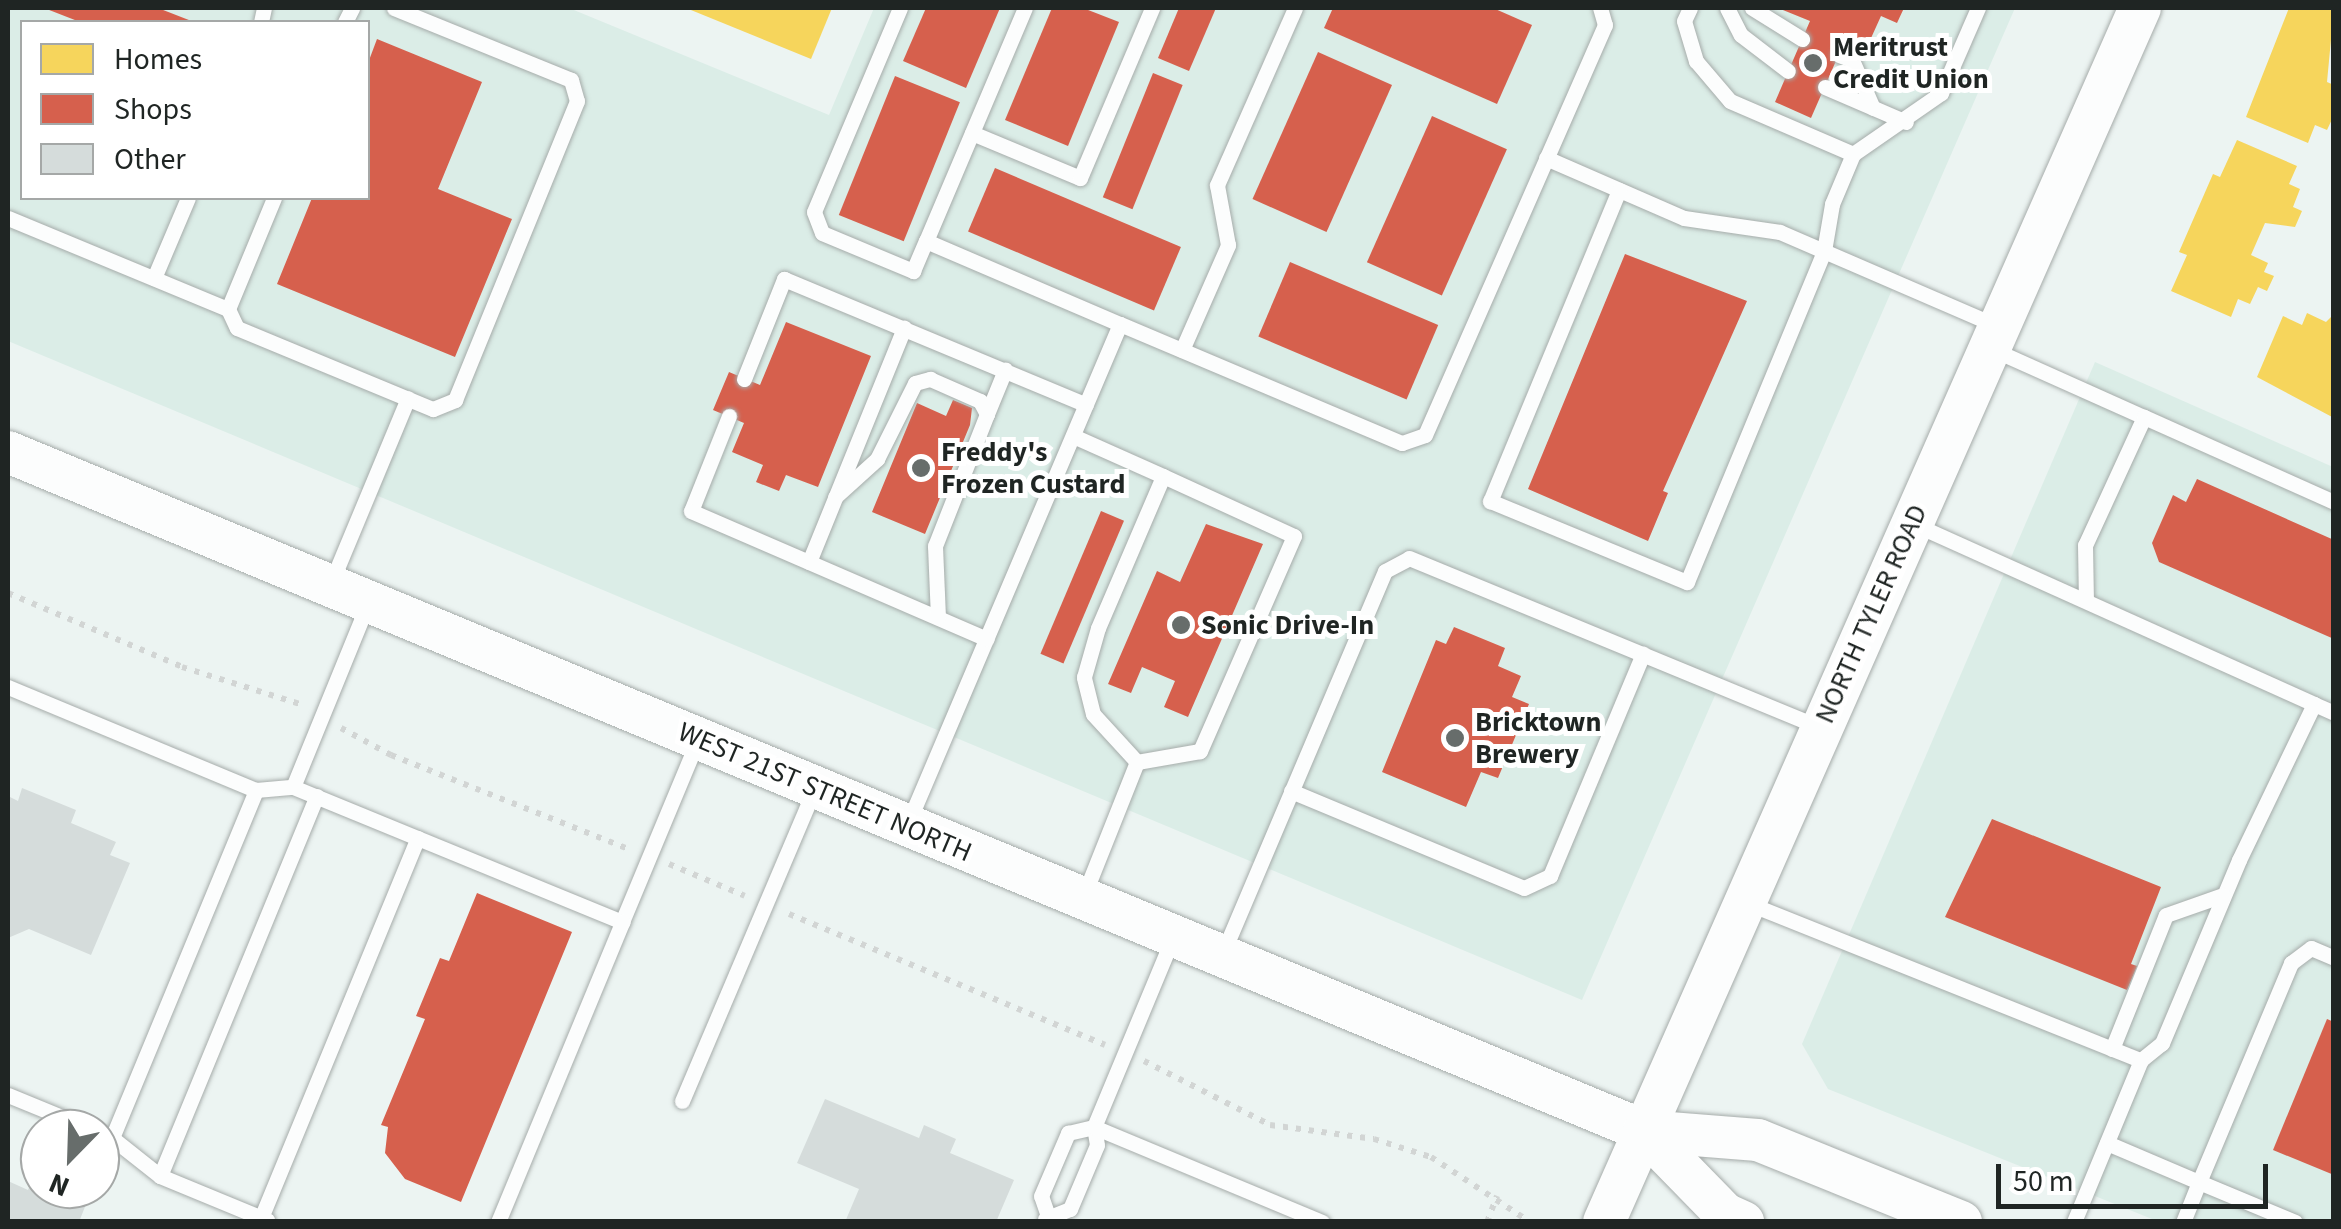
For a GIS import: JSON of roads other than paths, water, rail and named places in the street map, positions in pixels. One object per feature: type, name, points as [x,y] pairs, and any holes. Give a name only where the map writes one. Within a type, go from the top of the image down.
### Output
[{"type":"main road","name":"NORTH TYLER ROAD","points":[[1604,1222],[2140,8]]},
{"type":"main road","name":"WEST 21ST STREET NORTH","points":[[8,452],[1644,1131],[1758,1140],[1961,1222]]},
{"type":"main road","name":"WEST 21ST STREET NORTH","points":[[1644,1131],[1725,1214],[1743,1222]]},
{"type":"lane","points":[[8,218],[228,309],[237,328],[433,409],[455,400],[577,101],[571,80],[394,8]]},
{"type":"lane","points":[[900,8],[814,212],[822,233],[913,271],[1024,8]]},
{"type":"lane","points":[[972,132],[1080,178],[1152,8]]},
{"type":"lane","points":[[1182,350],[1228,245],[1217,185],[1295,8]]},
{"type":"lane","points":[[926,241],[1402,443],[1425,435],[1605,25],[1600,8]]},
{"type":"lane","points":[[1690,8],[1684,21],[1696,61],[1730,101],[1853,154]]},
{"type":"lane","points":[[1727,8],[1740,35],[1788,72]]},
{"type":"lane","points":[[1752,8],[1802,39]]},
{"type":"lane","points":[[1619,190],[1490,502],[1687,582],[1824,251],[1832,204],[1853,154],[1906,122],[1942,93],[1978,8]]},
{"type":"lane","points":[[1839,55],[1852,60],[1874,108]]},
{"type":"lane","points":[[1825,87],[1906,122]]},
{"type":"lane","points":[[1546,158],[1684,218],[1780,232],[1824,251],[2144,417],[2334,502]]},
{"type":"lane","points":[[154,278],[187,200]]},
{"type":"lane","points":[[228,309],[273,200]]},
{"type":"lane","points":[[744,379],[784,279],[1086,405]]},
{"type":"lane","points":[[907,826],[1120,324]]},
{"type":"lane","points":[[809,562],[904,328]]},
{"type":"lane","points":[[938,617],[935,546],[1004,370]]},
{"type":"lane","points":[[835,497],[877,460],[915,383],[930,379],[980,401],[988,414]]},
{"type":"lane","points":[[329,586],[408,398]]},
{"type":"lane","points":[[729,416],[691,511],[986,639]]},
{"type":"lane","points":[[2086,600],[2085,544],[2144,417]]},
{"type":"lane","points":[[1073,436],[1294,536],[1200,751],[1137,762]]},
{"type":"lane","points":[[1137,762],[1093,714],[1084,677],[1098,628],[1163,476]]},
{"type":"lane","points":[[1912,523],[2334,712]]},
{"type":"lane","points":[[1222,956],[1384,571],[1409,558],[1821,728]]},
{"type":"lane","points":[[293,787],[369,603]]},
{"type":"lane","points":[[1291,791],[1524,888],[1550,876],[1643,654]]},
{"type":"lane","points":[[8,686],[256,790],[293,787],[622,922]]},
{"type":"lane","points":[[2074,1222],[2142,1060],[2162,1044],[2224,896],[2314,704]]},
{"type":"lane","points":[[498,1222],[698,740]]},
{"type":"lane","points":[[1082,899],[1137,762]]},
{"type":"lane","points":[[682,1100],[815,788]]},
{"type":"lane","points":[[117,1109],[256,790]]},
{"type":"lane","points":[[160,1176],[316,796]]},
{"type":"lane","points":[[120,1146],[160,1176],[266,1220],[418,838]]},
{"type":"lane","points":[[2112,1048],[2166,915],[2224,896]]},
{"type":"lane","points":[[1746,902],[2142,1060]]},
{"type":"lane","points":[[1173,936],[1094,1127],[1096,1145],[1070,1208],[1050,1220],[1041,1196],[1068,1133],[1094,1127],[1322,1222]]},
{"type":"lane","points":[[2183,1222],[2290,963],[2311,948],[2334,958]]},
{"type":"lane","points":[[8,1094],[43,1109]]},
{"type":"lane","points":[[2107,1143],[2295,1222]]},
{"type":"place","name":"Meritrust Credit Union","points":[[1813,63]]},
{"type":"place","name":"Freddy's Frozen Custard","points":[[921,468]]},
{"type":"place","name":"Sonic Drive-In","points":[[1181,625]]},
{"type":"place","name":"Bricktown Brewery","points":[[1455,738]]}]
